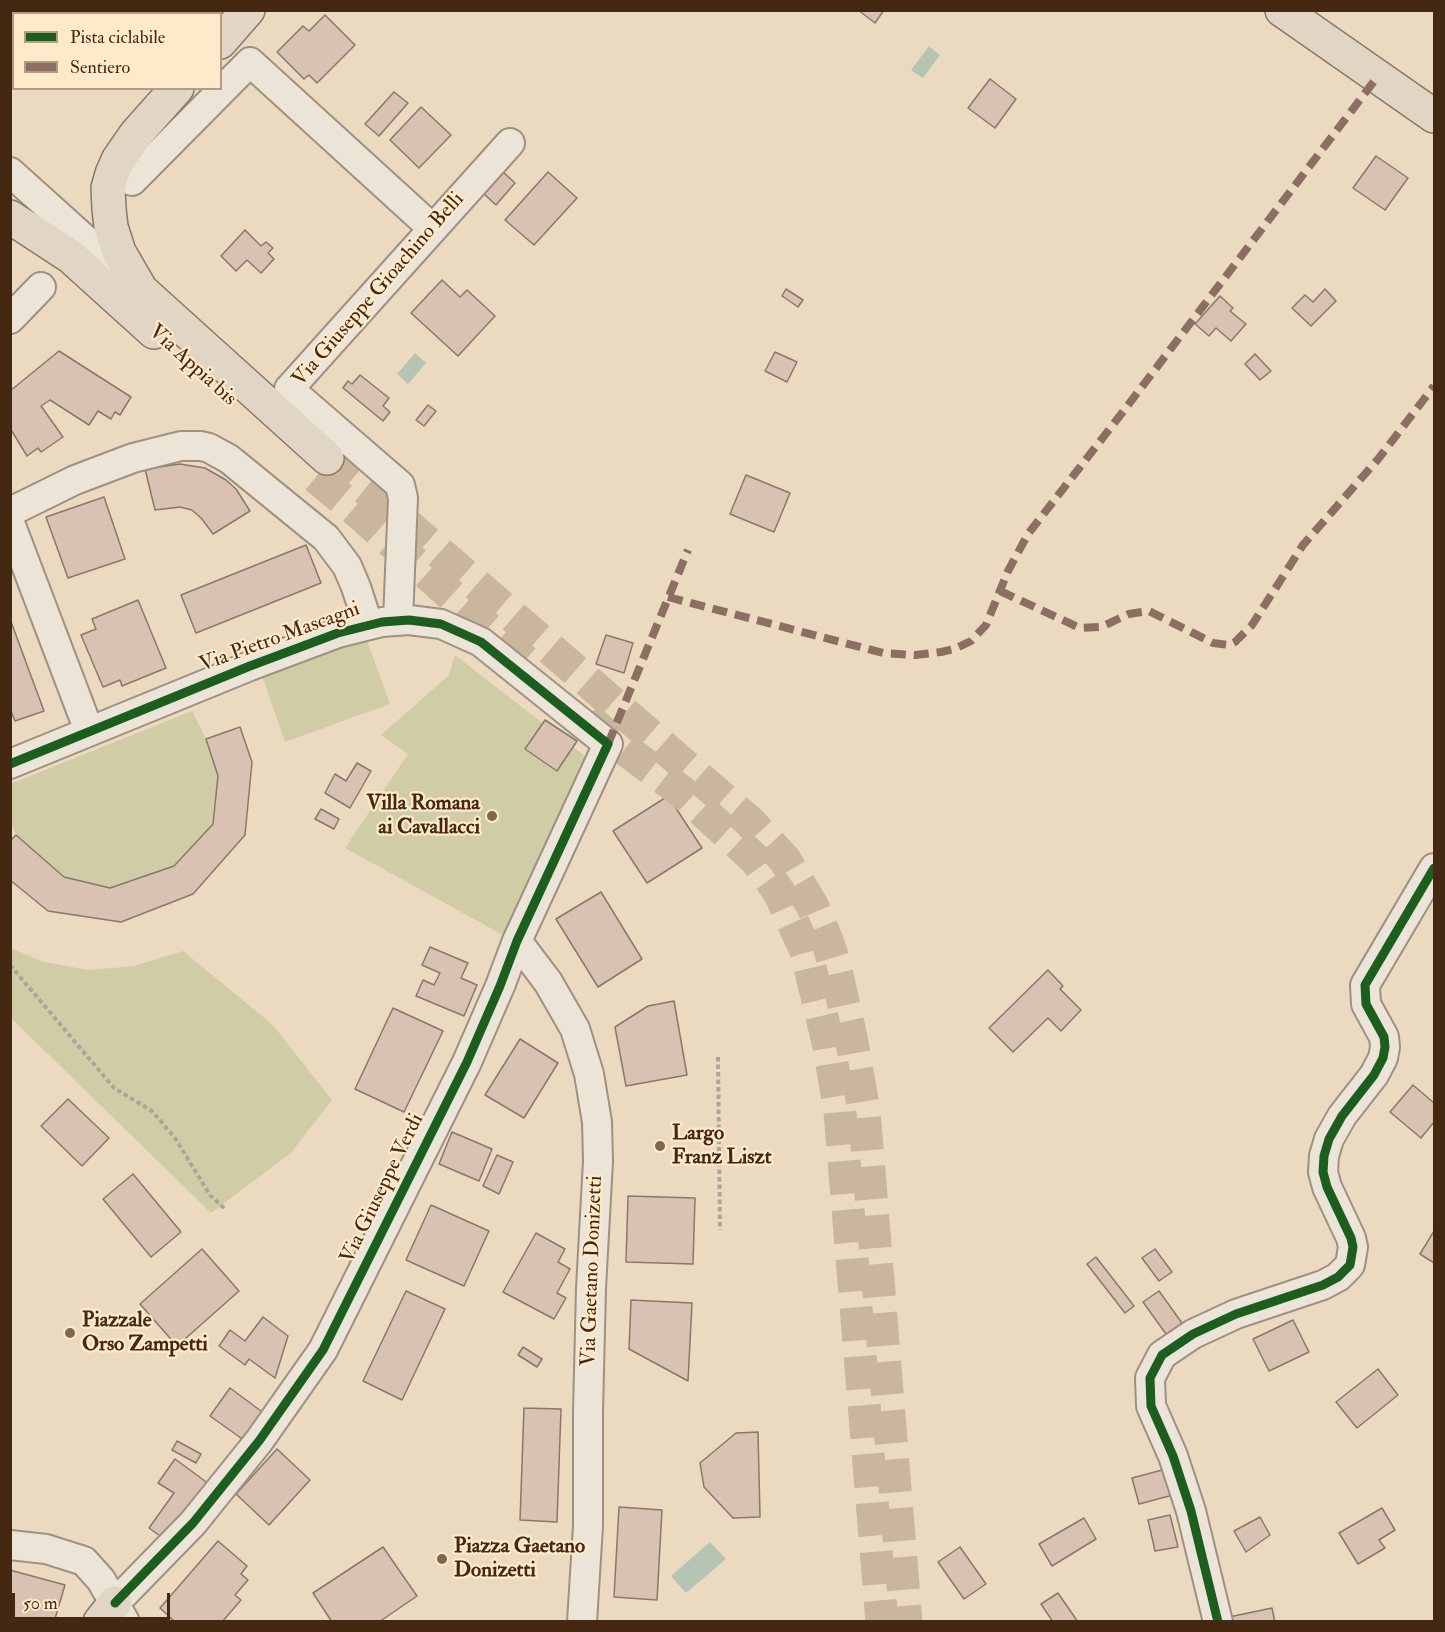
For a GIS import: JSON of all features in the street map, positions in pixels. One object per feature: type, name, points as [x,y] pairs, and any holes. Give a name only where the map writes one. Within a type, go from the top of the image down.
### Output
[{"type":"main road","points":[[222,40],[248,10]]},
{"type":"main road","points":[[1282,10],[1434,116]]},
{"type":"main road","name":"Via Appia bis","points":[[10,217],[71,257],[320,466],[141,290],[115,243],[108,188],[112,174],[126,148],[175,90]]},
{"type":"street","points":[[132,181],[250,62],[432,228]]},
{"type":"street","name":"Via Giuseppe Gioachino Belli","points":[[398,620],[403,498],[399,485],[289,389],[510,142]]},
{"type":"street","points":[[10,172],[141,290]]},
{"type":"street","points":[[10,202],[71,257]]},
{"type":"street","points":[[10,319],[41,287]]},
{"type":"street","points":[[10,512],[75,480],[133,458],[181,446],[209,448],[229,459],[319,531],[334,547],[347,566],[368,624]]},
{"type":"street","points":[[10,523],[89,731]]},
{"type":"street","name":"Via Pietro Mascagni","points":[[10,764],[250,666],[338,633],[368,624],[398,620],[441,624],[481,642],[608,744]]},
{"type":"street","name":"Via Giuseppe Verdi","points":[[113,1615],[193,1523],[259,1441],[323,1350],[467,1062],[517,940],[608,744]]},
{"type":"street","points":[[1218,1622],[1191,1511],[1173,1456],[1151,1406],[1152,1370],[1162,1355],[1193,1334],[1236,1314],[1323,1286],[1338,1277],[1350,1265],[1353,1247],[1351,1238],[1327,1187],[1323,1173],[1324,1155],[1329,1139],[1342,1116],[1374,1075],[1386,1047],[1384,1037],[1366,1004],[1365,985],[1434,868]]},
{"type":"street","name":"Via Gaetano Donizetti","points":[[517,940],[548,982],[574,1029],[589,1074],[597,1122],[597,1181],[591,1288],[588,1412],[588,1526],[582,1622]]},
{"type":"street","points":[[10,1545],[46,1549],[84,1561],[101,1580],[113,1615]]},
{"type":"path","points":[[10,965],[114,1088],[152,1111],[175,1138],[210,1195],[226,1210]]},
{"type":"path","points":[[718,1057],[720,1230]]},
{"type":"shaded area","points":[[929,46],[940,55],[923,78],[911,70]]},
{"type":"shaded area","points":[[415,353],[426,363],[408,384],[397,374]]},
{"type":"shaded area","points":[[365,635],[390,704],[285,742],[261,673]]},
{"type":"shaded area","points":[[455,655],[590,760],[503,935],[345,848],[408,754],[381,735],[449,675]]},
{"type":"shaded area","points":[[192,711],[206,739],[218,776],[213,824],[174,866],[110,888],[64,877],[16,835],[11,823],[10,784]]},
{"type":"shaded area","points":[[10,948],[44,962],[88,970],[134,966],[183,951],[273,1025],[332,1100],[291,1153],[211,1213],[11,1018]]},
{"type":"shaded area","points":[[710,1542],[726,1559],[686,1593],[671,1576]]},
{"type":"building","points":[[858,10],[884,10],[875,23]]},
{"type":"building","points":[[325,15],[355,45],[317,83],[309,75],[304,79],[277,52],[303,26],[309,31]]},
{"type":"building","points":[[990,79],[1016,99],[995,128],[968,108]]},
{"type":"building","points":[[394,92],[408,103],[379,136],[365,124]]},
{"type":"building","points":[[421,107],[451,135],[419,168],[390,140]]},
{"type":"building","points":[[1376,156],[1408,178],[1385,210],[1353,188]]},
{"type":"building","points":[[502,171],[515,183],[496,205],[483,193]]},
{"type":"building","points":[[548,172],[577,198],[534,245],[505,220]]},
{"type":"building","points":[[245,230],[261,246],[266,242],[273,248],[268,253],[274,259],[261,273],[247,260],[236,271],[221,256]]},
{"type":"building","points":[[442,280],[460,297],[467,290],[495,316],[458,356],[411,313]]},
{"type":"building","points":[[786,289],[803,300],[798,307],[782,296]]},
{"type":"building","points":[[1325,289],[1336,301],[1311,326],[1292,308],[1305,295],[1313,302]]},
{"type":"building","points":[[1220,296],[1233,308],[1230,311],[1246,324],[1231,341],[1216,328],[1209,336],[1195,324]]},
{"type":"building","points":[[59,351],[131,397],[120,415],[115,412],[111,419],[98,411],[89,425],[50,400],[41,406],[63,437],[41,452],[38,448],[27,456],[10,428],[10,391]]},
{"type":"building","points":[[775,352],[797,362],[787,382],[765,371]]},
{"type":"building","points":[[1255,354],[1271,371],[1260,380],[1245,364]]},
{"type":"building","points":[[360,375],[389,398],[383,406],[390,412],[383,421],[343,388],[348,381],[352,384]]},
{"type":"building","points":[[428,405],[436,411],[424,426],[416,420]]},
{"type":"building","points":[[180,464],[205,468],[226,480],[236,489],[250,511],[213,534],[192,510],[180,507],[155,510],[145,469]]},
{"type":"building","points":[[746,475],[790,493],[774,532],[730,514]]},
{"type":"building","points":[[104,497],[125,559],[68,578],[46,517]]},
{"type":"building","points":[[306,545],[321,583],[196,633],[181,595]]},
{"type":"building","points":[[138,600],[166,668],[122,686],[120,680],[103,687],[81,635],[96,629],[92,619]]},
{"type":"building","points":[[10,619],[44,711],[15,721],[10,709]]},
{"type":"building","points":[[606,635],[633,643],[624,673],[596,664]]},
{"type":"building","points":[[545,720],[577,741],[557,771],[525,749]]},
{"type":"building","points":[[240,727],[252,762],[245,835],[193,894],[121,922],[48,911],[10,880],[10,841],[16,835],[64,877],[110,888],[174,866],[213,824],[218,776],[206,739]]},
{"type":"building","points":[[357,763],[371,771],[350,808],[325,793],[335,774],[346,781]]},
{"type":"building","points":[[668,796],[702,848],[647,883],[613,831]]},
{"type":"building","points":[[321,809],[339,819],[334,829],[315,819]]},
{"type":"building","points":[[601,892],[642,959],[598,987],[556,919]]},
{"type":"building","points":[[430,947],[468,963],[461,978],[477,985],[464,1016],[416,996],[423,980],[434,985],[440,973],[422,965]]},
{"type":"building","points":[[1048,970],[1063,986],[1060,989],[1081,1010],[1061,1031],[1048,1018],[1013,1052],[989,1028]]},
{"type":"building","points":[[674,1001],[687,1075],[626,1086],[615,1027],[648,1006]]},
{"type":"building","points":[[393,1008],[443,1031],[404,1112],[355,1089]]},
{"type":"building","points":[[520,1039],[558,1063],[524,1118],[485,1095]]},
{"type":"building","points":[[1413,1085],[1434,1103],[1434,1122],[1421,1138],[1390,1112]]},
{"type":"building","points":[[68,1099],[109,1138],[82,1166],[41,1126]]},
{"type":"building","points":[[452,1132],[492,1149],[479,1181],[439,1164]]},
{"type":"building","points":[[497,1155],[513,1162],[499,1194],[483,1186]]},
{"type":"building","points":[[133,1174],[181,1232],[151,1257],[103,1199]]},
{"type":"building","points":[[628,1196],[695,1198],[693,1264],[626,1262]]},
{"type":"building","points":[[431,1205],[489,1231],[464,1286],[406,1260]]},
{"type":"building","points":[[1434,1231],[1434,1263],[1420,1254]]},
{"type":"building","points":[[536,1233],[565,1249],[558,1262],[570,1269],[557,1293],[566,1298],[554,1319],[503,1292]]},
{"type":"building","points":[[202,1249],[239,1291],[177,1346],[140,1304]]},
{"type":"building","points":[[1155,1249],[1172,1272],[1159,1281],[1142,1258]]},
{"type":"building","points":[[1096,1257],[1134,1306],[1125,1313],[1087,1264]]},
{"type":"building","points":[[406,1291],[445,1309],[402,1400],[363,1381]]},
{"type":"building","points":[[1159,1291],[1182,1323],[1166,1334],[1143,1302]]},
{"type":"building","points":[[631,1300],[692,1303],[688,1381],[629,1349]]},
{"type":"building","points":[[263,1317],[288,1336],[275,1378],[249,1359],[245,1365],[219,1346],[230,1330],[245,1341]]},
{"type":"building","points":[[1293,1320],[1309,1352],[1269,1371],[1253,1339]]},
{"type":"building","points":[[523,1347],[542,1359],[537,1367],[518,1355]]},
{"type":"building","points":[[1378,1369],[1398,1395],[1357,1428],[1336,1402]]},
{"type":"building","points":[[230,1388],[265,1414],[245,1441],[210,1416]]},
{"type":"building","points":[[524,1408],[561,1409],[557,1522],[520,1520]]},
{"type":"building","points":[[758,1432],[760,1517],[733,1518],[704,1487],[700,1463],[736,1433]]},
{"type":"building","points":[[177,1441],[201,1454],[196,1463],[172,1450]]},
{"type":"building","points":[[277,1449],[310,1480],[269,1525],[236,1494]]},
{"type":"building","points":[[175,1459],[209,1484],[167,1541],[149,1528],[174,1493],[158,1483]]},
{"type":"building","points":[[1166,1469],[1173,1495],[1139,1504],[1132,1478]]},
{"type":"building","points":[[619,1507],[662,1510],[657,1600],[614,1597]]},
{"type":"building","points":[[1382,1508],[1395,1530],[1379,1540],[1385,1548],[1358,1564],[1339,1533]]},
{"type":"building","points":[[1170,1515],[1178,1547],[1155,1551],[1148,1520]]},
{"type":"building","points":[[1260,1517],[1270,1535],[1246,1552],[1234,1531]]},
{"type":"building","points":[[1084,1518],[1096,1539],[1052,1566],[1039,1544]]},
{"type":"building","points":[[218,1541],[247,1566],[241,1574],[248,1580],[235,1595],[241,1600],[222,1622],[175,1622],[160,1608]]},
{"type":"building","points":[[383,1547],[417,1596],[379,1622],[332,1622],[313,1593]]},
{"type":"building","points":[[960,1547],[986,1584],[964,1599],[938,1562]]},
{"type":"building","points":[[10,1570],[65,1585],[54,1622],[10,1622]]},
{"type":"building","points":[[1058,1593],[1078,1622],[1053,1622],[1041,1604]]},
{"type":"building","points":[[1272,1608],[1275,1622],[1230,1622],[1229,1617]]},
{"type":"tunnel","points":[[327,458],[373,495],[750,822],[785,860],[813,907],[835,966],[864,1111],[906,1622]]},
{"type":"tunnel","points":[[316,477],[527,663]]},
{"type":"tunnel","points":[[587,718],[682,792],[756,860],[779,892],[806,951],[829,1046],[840,1112],[882,1622]]},
{"type":"marked path","points":[[668,597],[883,653],[915,655],[941,652],[971,641],[986,625],[1008,571],[1028,534],[1378,76]]},
{"type":"marked path","points":[[1000,591],[1080,628],[1101,627],[1129,614],[1149,611],[1213,643],[1229,645],[1252,625],[1303,545],[1379,458],[1434,386]]},
{"type":"marked path","points":[[608,744],[688,550]]},
{"type":"cycle path","points":[[10,764],[250,666],[338,633],[382,622],[409,620],[441,624],[481,642],[608,744],[517,941],[467,1062],[323,1350],[259,1441],[193,1523],[115,1603]]},
{"type":"cycle path","points":[[1218,1622],[1191,1511],[1173,1456],[1151,1406],[1150,1378],[1162,1355],[1193,1334],[1236,1314],[1323,1285],[1338,1277],[1350,1265],[1353,1247],[1351,1238],[1327,1187],[1323,1172],[1324,1156],[1329,1139],[1342,1116],[1374,1075],[1383,1058],[1384,1037],[1366,1004],[1365,985],[1434,868]]},
{"type":"place","name":"Villa Romana ai Cavallacci","points":[[492,816]]},
{"type":"place","name":"Largo Franz Liszt","points":[[660,1146]]},
{"type":"place","name":"Piazzale Orso Zampetti","points":[[70,1333]]},
{"type":"place","name":"Piazza Gaetano Donizetti","points":[[442,1559]]}]
